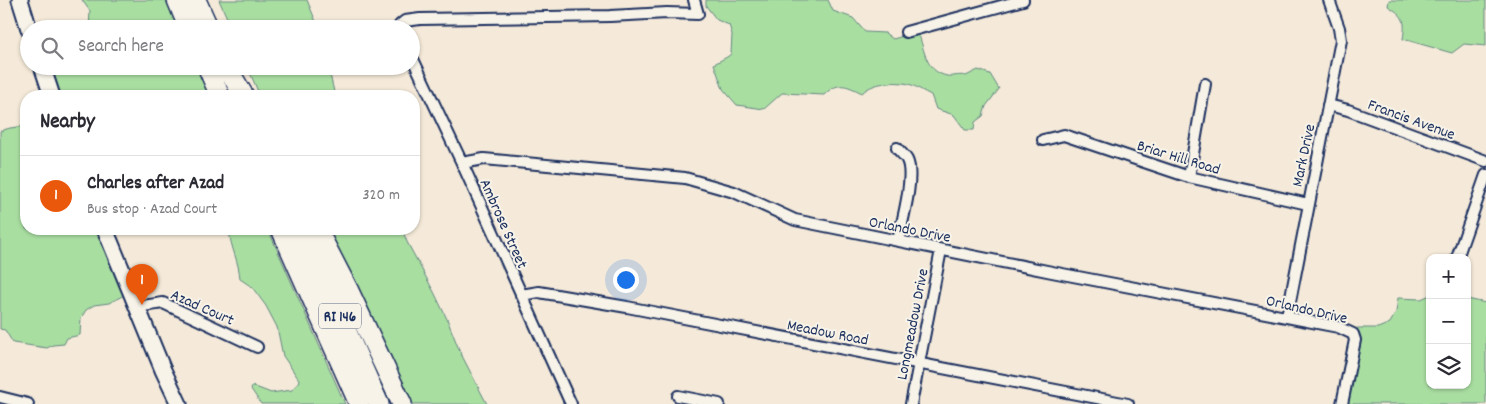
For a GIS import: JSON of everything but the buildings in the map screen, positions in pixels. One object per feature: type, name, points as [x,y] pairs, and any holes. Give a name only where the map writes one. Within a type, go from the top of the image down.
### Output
[{"type":"highway","points":[[177,0],[186,20]]},
{"type":"highway","points":[[196,0],[205,20]]},
{"type":"highway","points":[[210,75],[217,90]]},
{"type":"highway","points":[[230,75],[236,90]]},
{"type":"highway","points":[[231,75],[240,90]]},
{"type":"highway","name":"RI 146","points":[[284,235],[359,404]]},
{"type":"highway","name":"RI 146","points":[[303,235],[379,404]]},
{"type":"highway","points":[[320,235],[348,289],[402,404]]},
{"type":"main road","points":[[20,0],[26,20]]},
{"type":"main road","points":[[45,75],[50,90]]},
{"type":"main road","points":[[108,235],[162,370],[179,404]]},
{"type":"street","points":[[412,20],[667,13],[698,14],[694,0]]},
{"type":"street","points":[[906,32],[1023,0]]},
{"type":"street","name":"Mark Drive","points":[[1287,318],[1341,40],[1339,28],[1329,0]]},
{"type":"street","name":"Ambrose Street","points":[[420,74],[571,404]]},
{"type":"street","points":[[1189,177],[1205,84]]},
{"type":"street","name":"Francis Avenue","points":[[1328,105],[1348,110],[1486,161]]},
{"type":"street","name":"Briar Hill Road","points":[[1043,140],[1064,135],[1087,141],[1189,177],[1308,204]]},
{"type":"street","points":[[897,148],[907,160],[910,174],[898,241]]},
{"type":"street","name":"Orlando Drive","points":[[462,163],[484,159],[685,178],[734,192],[795,220],[1338,327],[1353,334],[1355,340],[1342,404]]},
{"type":"street","points":[[1458,254],[1486,175]]},
{"type":"street","name":"Longmeadow Drive","points":[[911,404],[941,250]]},
{"type":"street","name":"Meadow Road","points":[[521,295],[539,292],[609,304],[1128,404]]},
{"type":"street","name":"Azad Court","points":[[136,308],[154,303],[162,303],[257,347]]},
{"type":"street","points":[[678,396],[720,404]]},
{"type":"street","points":[[0,397],[28,404]]},
{"type":"green space","points":[[82,0],[168,0],[176,20],[90,20],[90,11]]},
{"type":"green space","points":[[219,0],[307,0],[315,20],[228,20]]},
{"type":"green space","points":[[706,0],[828,0],[833,11],[853,18],[865,32],[885,33],[893,39],[918,32],[927,59],[934,70],[947,76],[966,76],[978,70],[990,74],[999,89],[986,106],[983,116],[975,122],[974,130],[965,130],[954,115],[936,109],[931,95],[912,85],[903,83],[878,85],[862,93],[847,86],[838,86],[824,95],[782,93],[764,109],[737,105],[723,89],[714,64],[731,54],[732,34],[729,25],[717,20],[706,6]]},
{"type":"green space","points":[[1389,0],[1486,0],[1486,46],[1464,44],[1452,53],[1403,39],[1403,19],[1388,6]]},
{"type":"green space","points":[[45,75],[201,75],[207,90],[50,90]]},
{"type":"green space","points":[[251,75],[330,75],[334,90],[257,90]]},
{"type":"green space","points":[[20,127],[20,235],[106,235],[130,292],[109,303],[94,305],[86,310],[81,318],[80,335],[67,338],[64,344],[53,345],[47,348],[13,343],[5,330],[0,329],[0,131]]},
{"type":"green space","points":[[230,235],[271,235],[345,404],[261,404],[251,389],[253,386],[271,393],[292,390],[300,381],[283,356],[277,327],[266,306],[252,287],[240,279]]},
{"type":"green space","points":[[320,235],[404,235],[434,292],[460,352],[487,404],[402,404]]},
{"type":"green space","points":[[1426,297],[1426,389],[1471,389],[1471,300],[1486,303],[1486,404],[1341,404],[1352,332],[1357,328],[1378,328],[1390,323],[1396,312],[1398,298],[1421,299]]},
{"type":"place","name":"Charles after Azad","points":[[142,305]]}]
